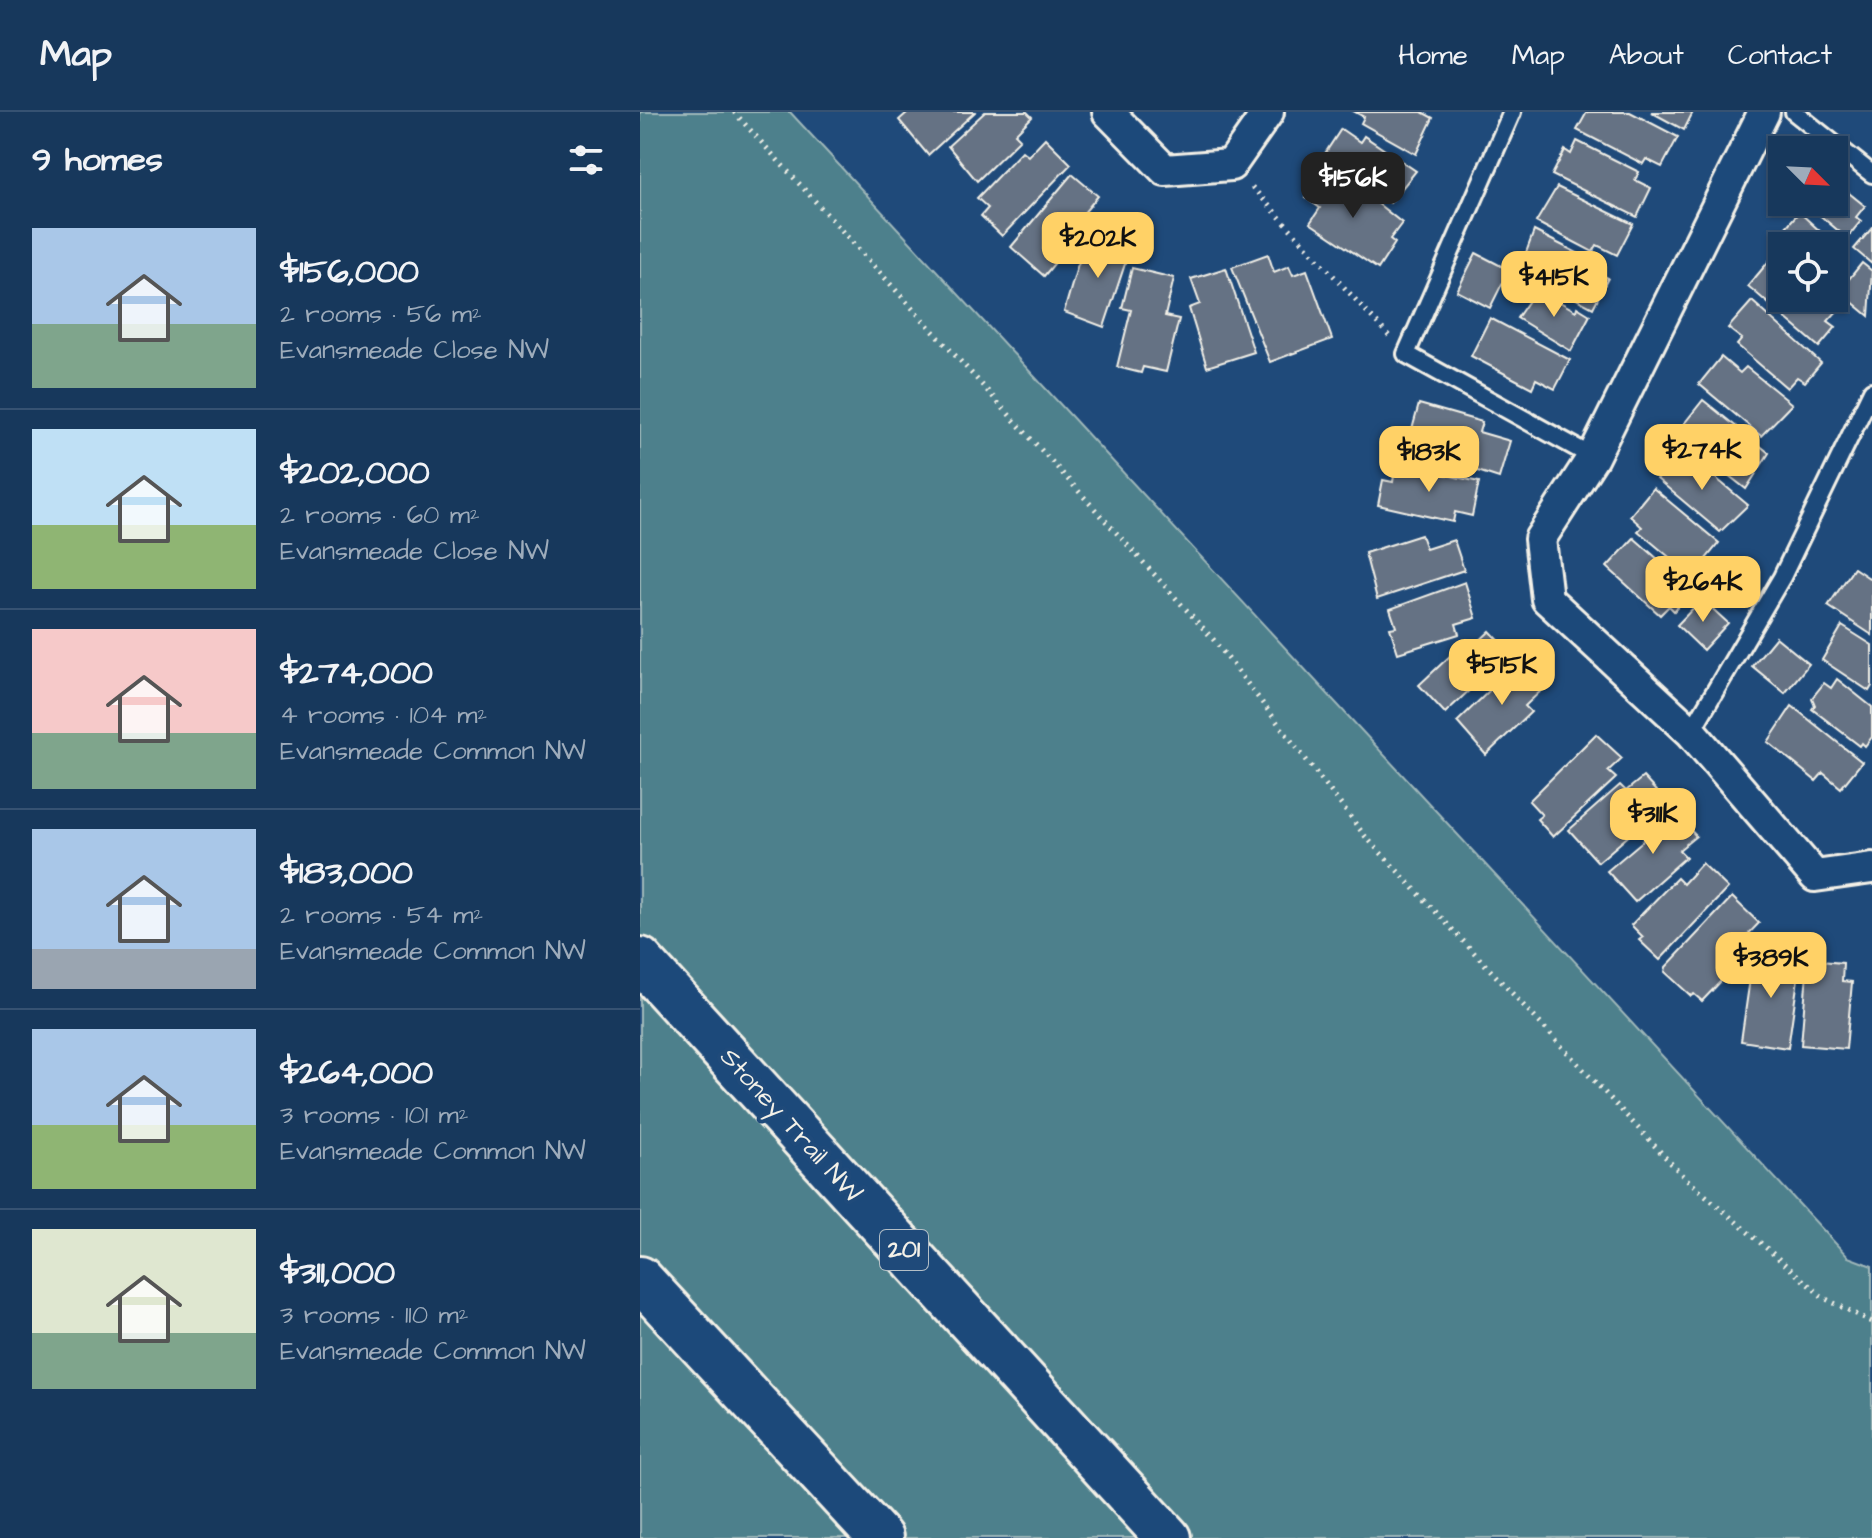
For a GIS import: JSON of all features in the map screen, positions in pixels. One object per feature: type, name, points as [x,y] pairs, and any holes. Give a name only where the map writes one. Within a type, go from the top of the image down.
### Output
[{"type":"highway","name":"Stoney Trail NW","points":[[640,960],[1168,1538]]},
{"type":"highway","points":[[640,1279],[880,1538]]},
{"type":"street","points":[[1108,112],[1165,170],[1231,165],[1268,112]]},
{"type":"street","points":[[1764,112],[1593,457],[1540,539],[1547,599],[1691,732],[1815,876],[1872,868]]},
{"type":"lane","points":[[1512,112],[1406,354],[1593,457]]},
{"type":"lane","points":[[1794,112],[1872,174]]},
{"type":"lane","points":[[1691,732],[1782,577],[1872,391]]},
{"type":"path","points":[[734,112],[1213,639],[1365,836],[1660,1153],[1790,1271],[1824,1298],[1872,1322]]},
{"type":"path","points":[[1231,165],[1406,354]]},
{"type":"green space","points":[[640,112],[790,112],[1848,1257],[1872,1266],[1872,1538],[640,1538]]},
{"type":"building","points":[[908,112],[975,112],[928,155],[899,120]]},
{"type":"building","points":[[985,112],[1027,112],[1032,117],[1015,134],[1020,139],[977,181],[948,146]]},
{"type":"building","points":[[1355,112],[1422,112],[1433,118],[1416,154],[1361,123],[1364,117]]},
{"type":"building","points":[[1587,112],[1630,112],[1678,137],[1662,167],[1646,159],[1643,164],[1577,130]]},
{"type":"building","points":[[1651,112],[1693,112],[1684,130]]},
{"type":"building","points":[[1341,129],[1360,142],[1364,136],[1416,171],[1390,203],[1322,158]]},
{"type":"building","points":[[1045,138],[1071,164],[1002,236],[981,216],[988,208],[977,198],[1022,151],[1028,156]]},
{"type":"building","points":[[1577,141],[1639,172],[1635,180],[1651,188],[1637,217],[1552,175],[1565,150],[1571,154]]},
{"type":"building","points":[[1325,170],[1365,198],[1367,195],[1402,223],[1390,239],[1395,243],[1378,269],[1310,223],[1320,208],[1306,198]]},
{"type":"building","points":[[1072,174],[1098,196],[1078,220],[1085,226],[1044,276],[1011,247]]},
{"type":"building","points":[[1557,187],[1633,224],[1617,255],[1597,245],[1593,252],[1536,222]]},
{"type":"building","points":[[1848,192],[1865,206],[1856,217],[1861,221],[1848,237],[1848,232],[1840,232],[1821,216],[1848,216]]},
{"type":"building","points":[[1796,216],[1803,216],[1821,232],[1782,232]]},
{"type":"building","points":[[1872,228],[1872,264],[1854,249]]},
{"type":"building","points":[[1534,231],[1591,260],[1587,268],[1608,278],[1593,308],[1520,269]]},
{"type":"building","points":[[1097,233],[1132,243],[1104,327],[1064,312],[1081,257],[1090,260]]},
{"type":"building","points":[[1476,253],[1509,270],[1490,308],[1457,291]]},
{"type":"building","points":[[1268,254],[1274,272],[1289,266],[1293,275],[1307,270],[1332,339],[1270,362],[1232,267]]},
{"type":"building","points":[[1768,262],[1768,303],[1748,286]]},
{"type":"building","points":[[1862,263],[1872,271],[1869,316],[1848,298],[1848,280]]},
{"type":"building","points":[[1132,268],[1174,278],[1165,316],[1179,319],[1166,372],[1143,367],[1141,373],[1117,367],[1131,310],[1122,308]]},
{"type":"building","points":[[1226,268],[1254,352],[1207,367],[1189,308],[1200,304],[1191,279]]},
{"type":"building","points":[[1537,289],[1576,311],[1577,307],[1590,315],[1571,351],[1517,318]]},
{"type":"building","points":[[1752,301],[1821,363],[1805,382],[1797,377],[1787,388],[1737,345],[1742,339],[1728,328]]},
{"type":"building","points":[[1778,312],[1836,312],[1828,321],[1836,327],[1819,347]]},
{"type":"building","points":[[1490,318],[1570,360],[1555,389],[1536,379],[1532,388],[1471,356]]},
{"type":"building","points":[[1721,357],[1740,373],[1746,367],[1792,404],[1761,436],[1699,384]]},
{"type":"building","points":[[1703,400],[1769,453],[1746,489],[1690,445],[1697,436],[1683,425]]},
{"type":"building","points":[[1419,404],[1482,422],[1479,432],[1510,441],[1499,478],[1407,448]]},
{"type":"building","points":[[1677,455],[1689,465],[1693,459],[1748,505],[1720,532],[1657,479]]},
{"type":"building","points":[[1396,464],[1479,482],[1472,516],[1455,512],[1453,522],[1378,505],[1383,480],[1393,482]]},
{"type":"building","points":[[1653,488],[1719,543],[1692,576],[1638,531],[1642,527],[1630,516]]},
{"type":"building","points":[[1421,535],[1426,549],[1454,540],[1464,570],[1377,599],[1365,553]]},
{"type":"building","points":[[1634,538],[1693,590],[1674,611],[1669,606],[1660,615],[1607,567]]},
{"type":"building","points":[[1854,568],[1872,580],[1872,635],[1828,606]]},
{"type":"building","points":[[1465,582],[1476,618],[1456,624],[1459,634],[1398,653],[1390,628],[1396,627],[1390,609]]},
{"type":"building","points":[[1702,599],[1728,623],[1703,650],[1677,625]]},
{"type":"building","points":[[1842,626],[1872,645],[1872,686],[1869,691],[1822,660]]},
{"type":"building","points":[[1490,631],[1513,655],[1491,676],[1488,673],[1445,713],[1419,685],[1467,640],[1473,647]]},
{"type":"building","points":[[1776,637],[1809,664],[1785,693],[1752,666]]},
{"type":"building","points":[[1522,659],[1547,685],[1525,706],[1531,712],[1486,755],[1457,722]]},
{"type":"building","points":[[1837,679],[1872,707],[1872,737],[1865,746],[1862,743],[1860,746],[1812,709],[1815,705],[1812,698],[1824,683],[1831,688]]},
{"type":"building","points":[[1792,706],[1862,762],[1841,788],[1823,773],[1816,781],[1768,742]]},
{"type":"building","points":[[1596,734],[1622,758],[1608,771],[1616,778],[1553,837],[1537,819],[1542,815],[1529,801]]},
{"type":"building","points":[[1643,777],[1667,803],[1598,862],[1569,830],[1620,785],[1626,791]]},
{"type":"building","points":[[1671,809],[1696,836],[1679,850],[1686,857],[1635,902],[1607,871],[1645,839],[1641,835]]},
{"type":"building","points":[[1702,863],[1728,888],[1660,960],[1639,940],[1643,937],[1631,925],[1677,878],[1683,884]]},
{"type":"building","points":[[1732,897],[1759,923],[1737,946],[1746,955],[1702,1001],[1694,994],[1691,996],[1665,972],[1666,967]]},
{"type":"building","points":[[1765,953],[1801,958],[1788,1048],[1741,1041],[1753,958],[1764,960]]},
{"type":"building","points":[[1808,960],[1843,963],[1842,981],[1852,982],[1846,1049],[1801,1045]]}]
